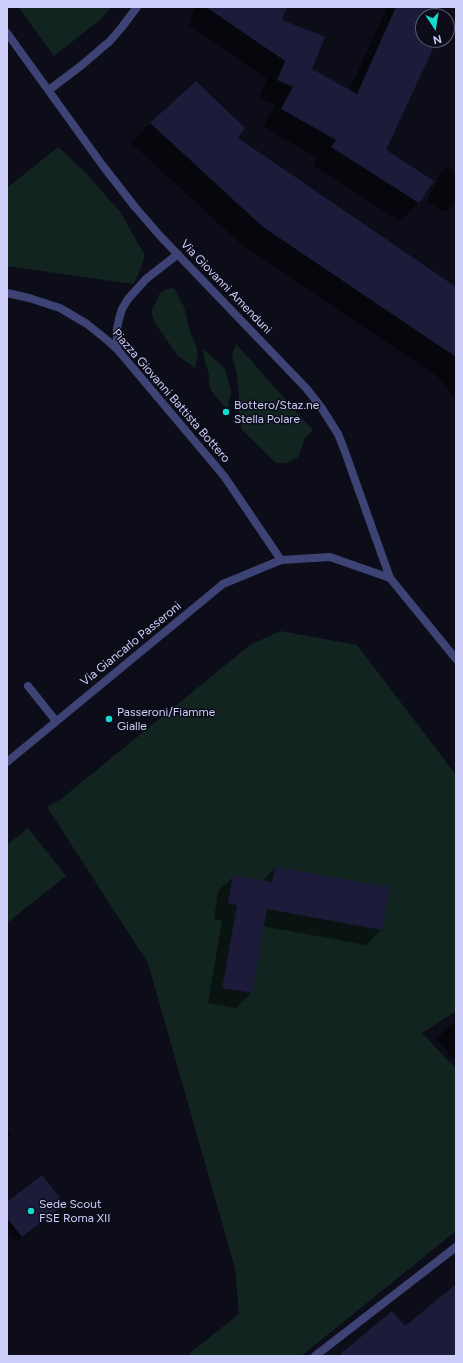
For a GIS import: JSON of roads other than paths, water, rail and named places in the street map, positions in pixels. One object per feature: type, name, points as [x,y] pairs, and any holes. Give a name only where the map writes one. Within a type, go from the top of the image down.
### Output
[{"type":"street","points":[[49,90],[106,45],[137,7]]},
{"type":"street","name":"Via Giovanni Amenduni","points":[[7,33],[103,166],[135,207],[306,388],[330,420],[338,434],[349,460],[390,578]]},
{"type":"street","points":[[117,349],[117,329],[119,319],[122,309],[128,299],[146,279],[178,254]]},
{"type":"street","name":"Piazza Giovanni Battista Bottero","points":[[7,293],[45,303],[74,316],[99,333],[117,349],[224,476],[281,560]]},
{"type":"street","name":"Via Giancarlo Passeroni","points":[[7,762],[223,584],[281,560],[330,557],[390,578]]},
{"type":"street","points":[[390,578],[456,660]]},
{"type":"street","points":[[28,686],[56,721]]},
{"type":"street","points":[[315,1356],[456,1246]]},
{"type":"place","name":"Bottero/Staz.ne Stella Polare","points":[[226,412]]},
{"type":"place","name":"Passeroni/Fiamme Gialle","points":[[109,719]]},
{"type":"place","name":"Sede Scout FSE Roma XII","points":[[31,1211]]}]
